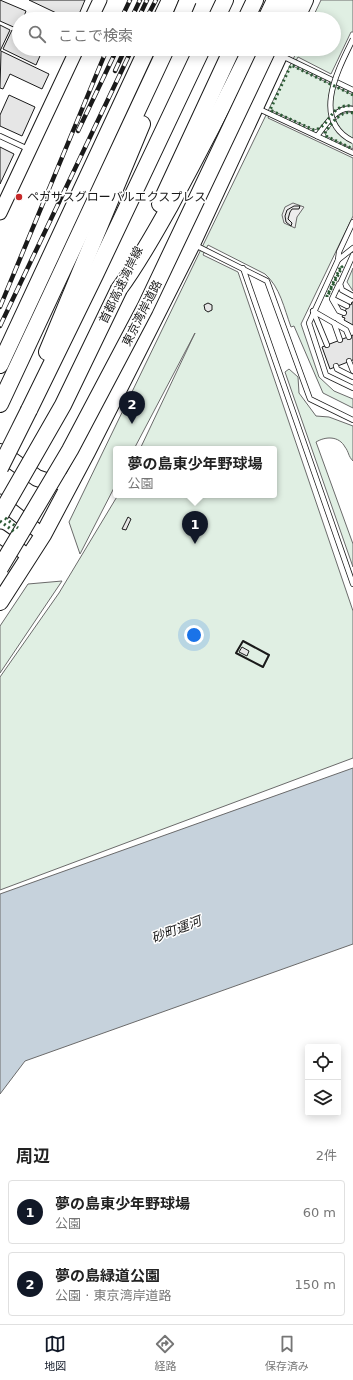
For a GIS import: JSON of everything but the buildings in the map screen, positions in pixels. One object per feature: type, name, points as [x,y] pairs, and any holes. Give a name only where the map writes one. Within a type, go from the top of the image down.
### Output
[{"type":"highway","points":[[164,12],[170,0]]},
{"type":"highway","points":[[184,12],[188,0]]},
{"type":"highway","points":[[219,12],[225,0]]},
{"type":"highway","points":[[249,12],[255,0]]},
{"type":"highway","points":[[270,12],[276,0]]},
{"type":"highway","points":[[285,12],[291,0]]},
{"type":"highway","points":[[299,12],[305,0]]},
{"type":"highway","points":[[0,365],[144,56]]},
{"type":"highway","points":[[0,404],[163,56]]},
{"type":"highway","points":[[88,273],[168,56]]},
{"type":"highway","points":[[0,468],[29,410],[33,390],[88,273],[198,56]]},
{"type":"highway","name":"首都高速湾岸線","points":[[0,515],[63,404],[120,289],[229,56]]},
{"type":"highway","points":[[120,289],[137,265],[176,195],[247,56]]},
{"type":"highway","name":"東京湾岸道路","points":[[0,568],[70,450],[145,308],[273,56]]},
{"type":"highway","points":[[0,602],[43,535],[192,244],[254,106],[274,56]]},
{"type":"highway","points":[[0,452],[38,478],[46,481],[63,481],[74,477]]},
{"type":"street","points":[[94,12],[100,0]]},
{"type":"street","points":[[0,213],[3,197],[30,150],[74,56]]},
{"type":"street","points":[[0,501],[43,535]]},
{"type":"street","points":[[0,536],[30,557]]},
{"type":"lane","points":[[353,39],[334,81],[330,99],[336,125],[353,141]]},
{"type":"lane","points":[[286,56],[353,90]]},
{"type":"lane","points":[[254,106],[353,153]]},
{"type":"lane","points":[[317,136],[336,114],[342,110],[353,109]]},
{"type":"lane","points":[[0,136],[30,150]]},
{"type":"lane","points":[[353,222],[339,252],[338,260],[313,311],[310,327],[326,375],[353,388]]},
{"type":"lane","points":[[192,244],[267,281],[310,399],[353,420]]},
{"type":"lane","points":[[338,260],[353,248]]},
{"type":"lane","points":[[332,299],[353,255]]},
{"type":"lane","points":[[243,268],[353,584]]},
{"type":"lane","points":[[340,281],[342,290],[353,296]]},
{"type":"lane","points":[[332,299],[347,306]]},
{"type":"lane","points":[[332,299],[339,311],[344,313]]},
{"type":"lane","points":[[313,311],[346,330],[349,337]]},
{"type":"lane","points":[[313,311],[327,345]]},
{"type":"lane","points":[[334,323],[340,340]]},
{"type":"lane","points":[[348,362],[353,371]]},
{"type":"lane","points":[[336,366],[337,369],[353,377]]},
{"type":"green space","points":[[321,0],[353,0],[353,32],[351,32],[341,53],[341,12],[315,12]]},
{"type":"green space","points":[[295,56],[340,56],[331,74],[298,57],[293,66],[353,95],[353,106],[339,108],[320,128],[314,130],[271,110],[268,118],[353,158],[353,216],[301,324],[319,377],[334,391],[353,399],[353,408],[323,393],[294,326],[291,327],[278,291],[270,279],[265,274],[208,245],[203,255],[238,272],[353,611],[353,758],[0,890],[0,677],[59,593],[116,498],[277,498],[277,446],[141,446],[195,333],[136,446],[113,446],[113,490],[80,554],[69,522]]},
{"type":"green space","points":[[349,112],[353,113],[353,149],[326,136],[325,133],[341,114]]},
{"type":"green space","points":[[353,268],[353,291],[347,282]]},
{"type":"green space","points":[[289,369],[298,377],[299,393],[316,416],[329,417],[353,426],[353,461],[342,443],[336,439],[328,438],[316,442],[353,544],[353,567],[285,372]]},
{"type":"green space","points":[[62,581],[0,673],[0,626],[28,584]]},
{"type":"shaded area","points":[[293,203],[304,207],[297,217],[295,228],[284,223],[282,215],[285,207]]},
{"type":"water","name":"砂町運河","points":[[353,768],[353,944],[25,1061],[0,1094],[0,894]]},
{"type":"railway","points":[[124,12],[130,0]]},
{"type":"railway","points":[[134,12],[140,0]]},
{"type":"railway","points":[[141,12],[147,0]]},
{"type":"railway","points":[[150,12],[156,0]]},
{"type":"railway","points":[[0,307],[104,56]]},
{"type":"railway","points":[[78,131],[114,56]]},
{"type":"railway","points":[[115,71],[122,56]]},
{"type":"railway","points":[[0,326],[129,56]]},
{"type":"hedge","points":[[353,95],[291,65],[270,110],[314,130],[320,128],[339,108],[353,106]]},
{"type":"hedge","points":[[353,113],[349,112],[341,115],[333,122],[325,133],[326,136],[353,149]]},
{"type":"hedge","points":[[341,266],[342,267],[327,297],[327,296],[341,266]]},
{"type":"hedge","points":[[5,518],[18,528]]},
{"type":"hedge","points":[[0,521],[16,533]]},
{"type":"wall","points":[[243,641],[269,655],[263,667],[236,653],[243,641]]},
{"type":"place","name":"ペガサスグローバルエクスプレス","points":[[19,197]]},
{"type":"place","name":"夢の島緑道公園","points":[[132,424]]},
{"type":"place","name":"夢の島東少年野球場","points":[[195,544]]}]
